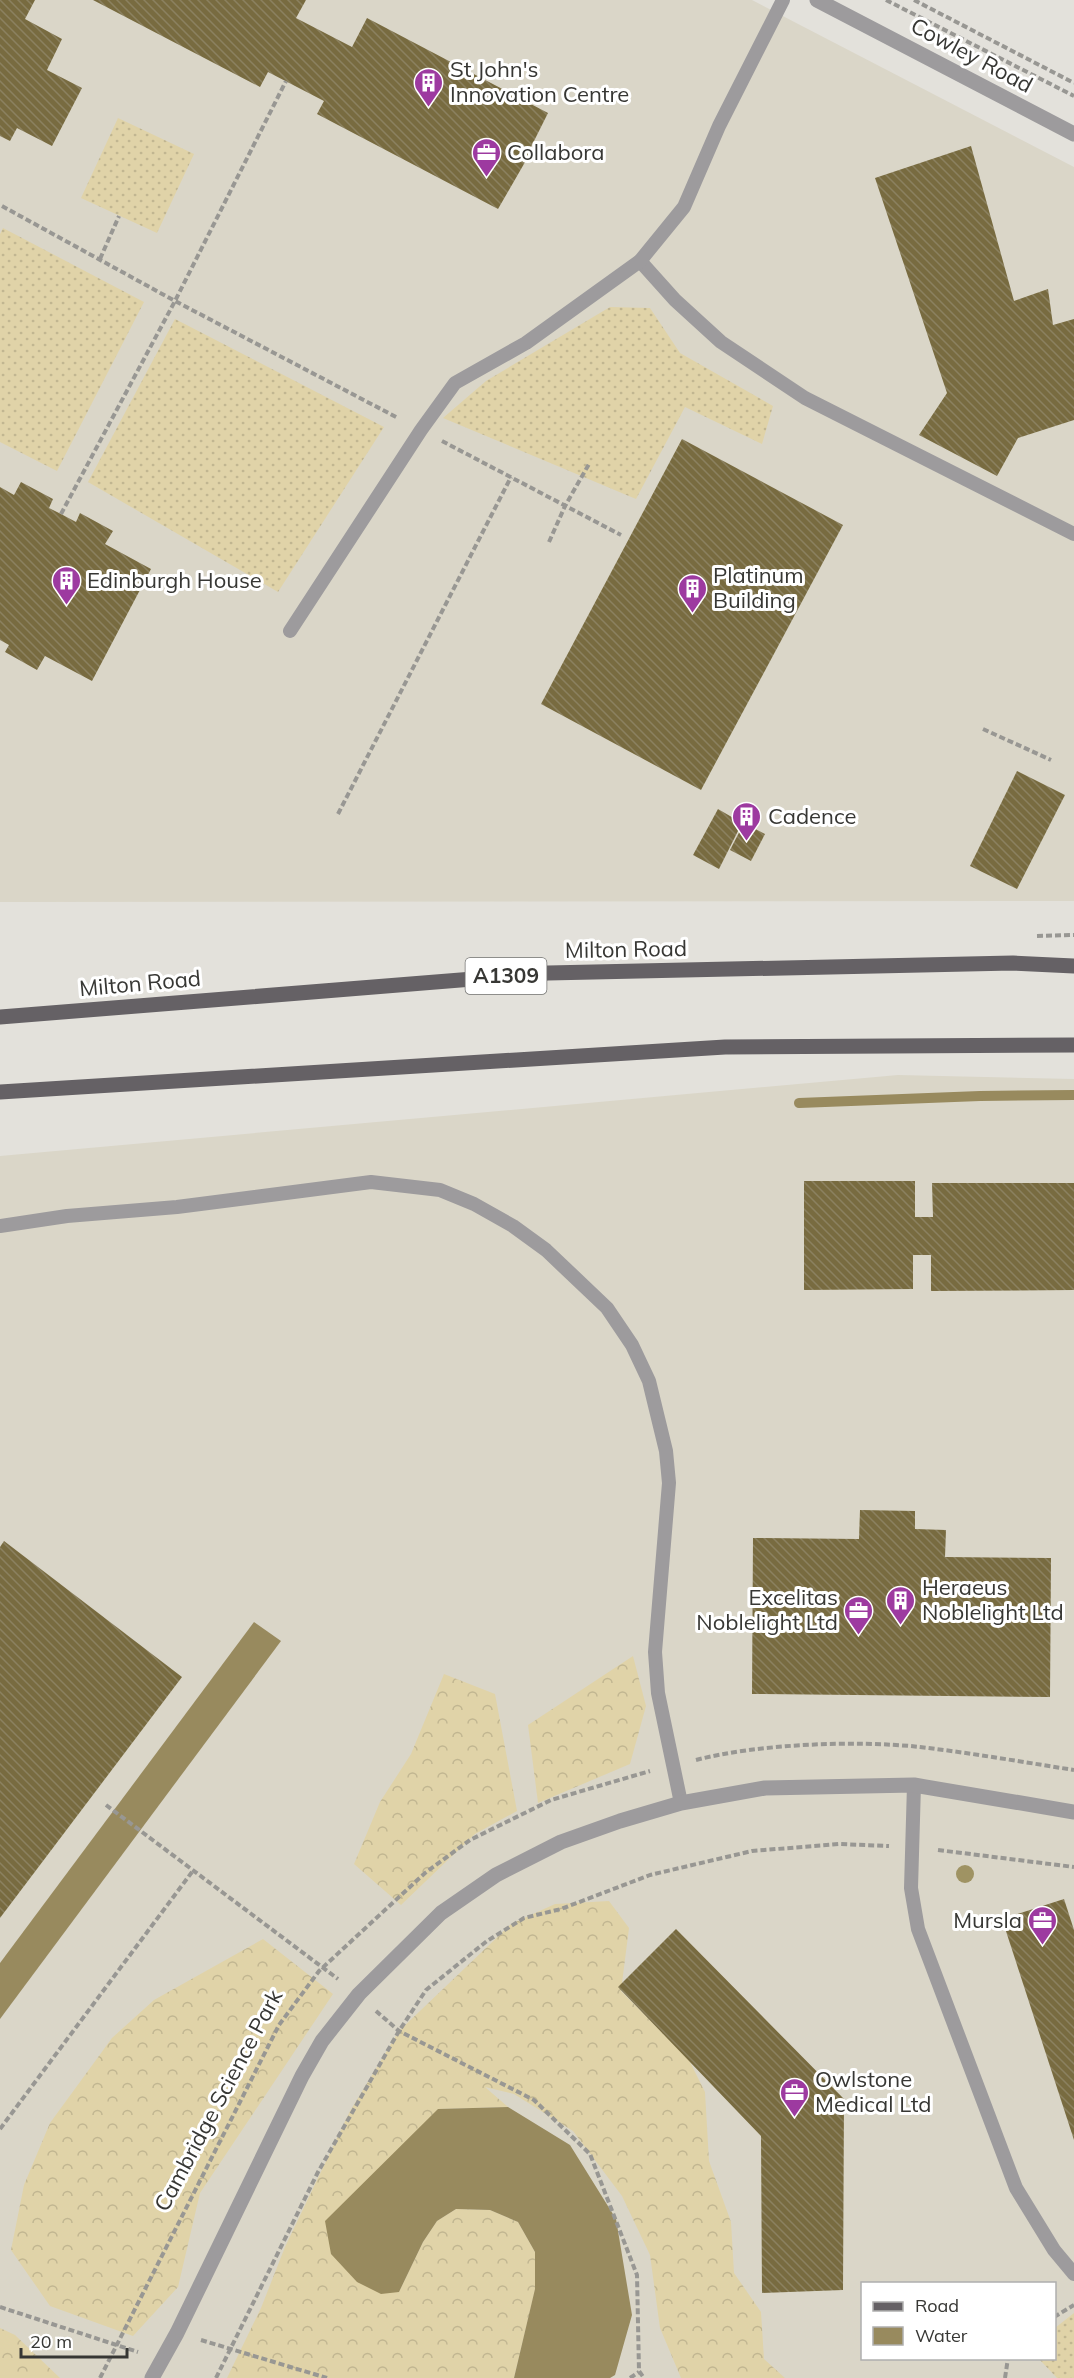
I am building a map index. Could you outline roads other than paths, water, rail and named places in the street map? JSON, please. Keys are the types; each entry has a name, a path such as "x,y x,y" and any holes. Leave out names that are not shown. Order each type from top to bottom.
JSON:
{"main road":[{"name":"A1309","path":"1013,963 1074,959"},
{"name":"Milton Road","path":"0,1017 548,973 1013,963 1074,966"},
{"path":"0,1092 725,1047 1074,1045"}],"street":[{"name":"Cowley Road","path":"817,0 1074,134"},
{"path":"152,2378 177,2333 302,2076 322,2041 359,1994 441,1913 496,1875 561,1842 681,1803 765,1788 914,1785 1074,1812"}],"lane":[{"path":"290,631 408,450 455,383 526,344 640,261 684,207 719,126 783,0"},
{"path":"640,261 675,300 721,342 805,398 1074,534"},
{"path":"0,1226 67,1216 177,1208 371,1182 440,1190 474,1204 513,1226 546,1250 607,1308 632,1345 649,1381 666,1451 669,1483 655,1652 658,1693 681,1803"},
{"path":"914,1785 910,1847 911,1888 918,1929 944,2004 1016,2188 1054,2250 1074,2274"}],"water":[{"path":"254,1622 281,1641 0,2019 0,1963"},
{"path":"508,2107 570,2145 616,2219 632,2315 615,2375 610,2378 514,2378 535,2289 535,2252 518,2222 490,2210 456,2209 437,2221 423,2242 399,2292 381,2294 357,2282 331,2254 325,2221 438,2109"}],"waterway":[{"path":"799,1103 1074,1095"}],"place":[{"name":"St John's Innovation Centre","path":"429,108"},
{"name":"Collabora","path":"486,178"},
{"name":"Edinburgh House","path":"66,606"},
{"name":"Platinum Building","path":"692,614"},
{"name":"Cadence","path":"747,842"},
{"name":"Heraeus Noblelight Ltd","path":"901,1626"},
{"name":"Excelitas Noblelight Ltd","path":"859,1636"},
{"name":"Mursla","path":"1043,1946"},
{"name":"Owlstone Medical Ltd","path":"794,2118"}]}
